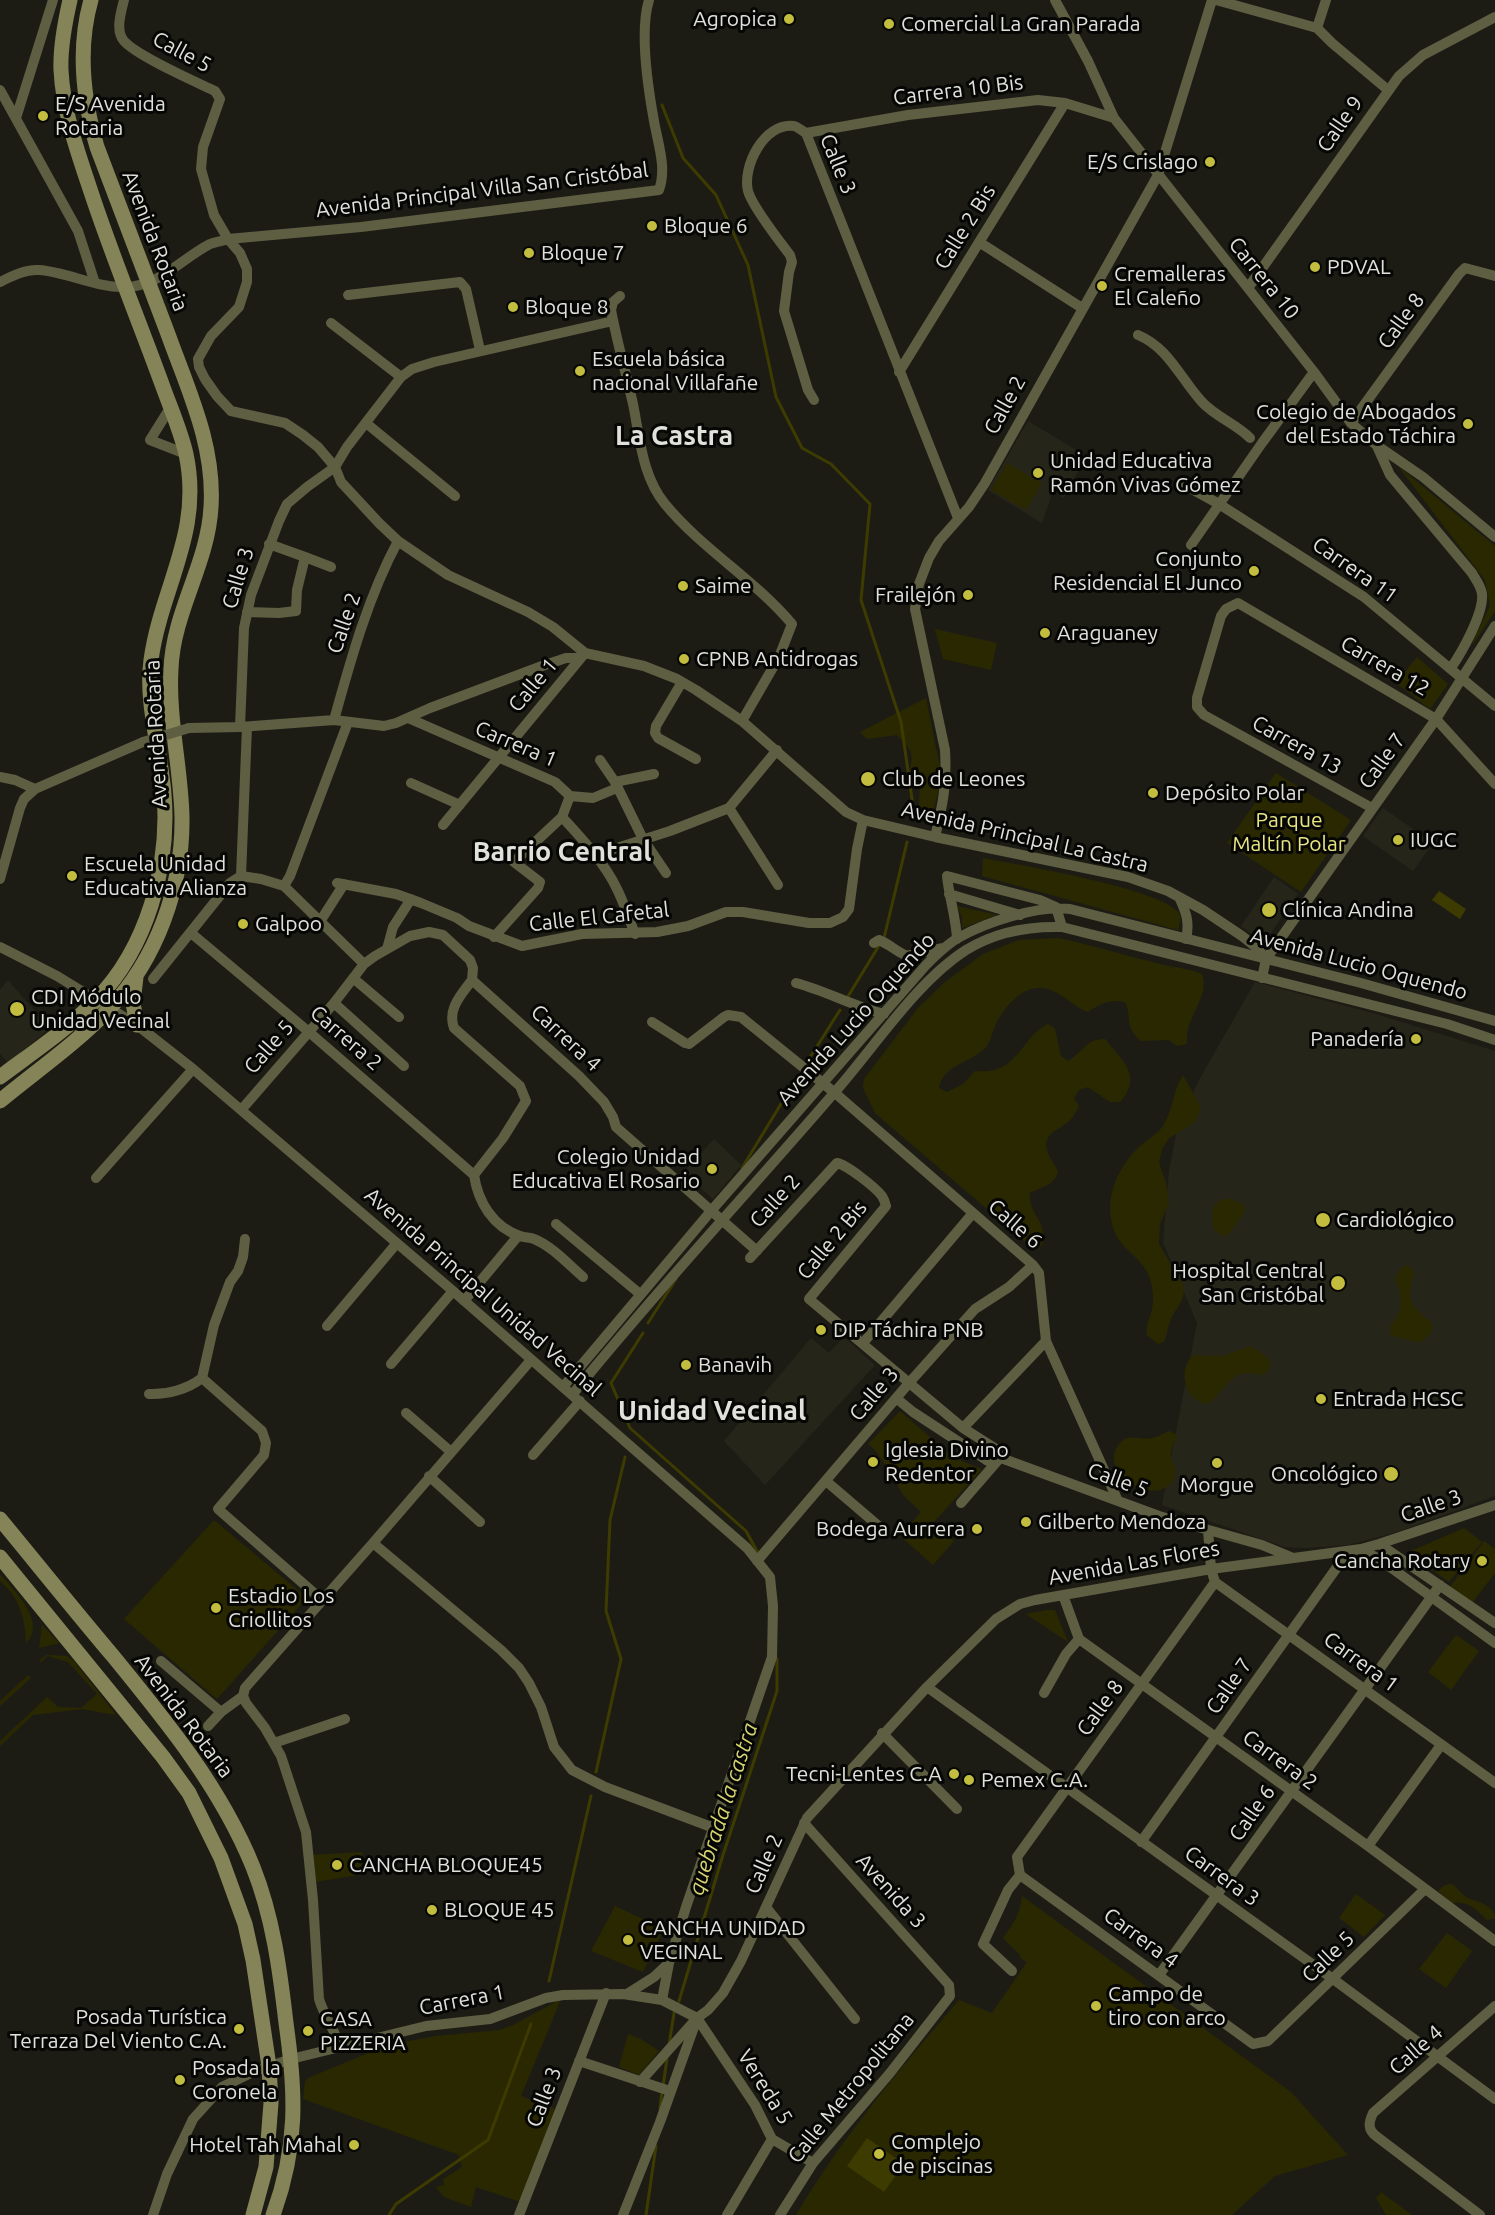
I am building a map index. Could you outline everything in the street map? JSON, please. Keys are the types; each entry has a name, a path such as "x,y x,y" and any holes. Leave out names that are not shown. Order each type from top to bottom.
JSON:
{"main road":[{"name":"Avenida Rotaria","path":"0,1077 103,1005 137,940 155,891 163,842 164,795 152,704 150,666 160,615 187,532 189,493 186,454 98,211 65,106 61,68 63,38 70,0"},
{"name":"Avenida Rotaria","path":"0,1101 139,970 168,911 182,837 171,670 174,641 182,612 202,559 212,505 206,441 149,282 97,147 88,115 83,82 84,40 91,0"},
{"path":"137,1025 133,995 139,970"},
{"name":"Avenida Rotaria","path":"0,1520 167,1721 202,1772 241,1839 254,1870 273,1935 294,2093 292,2144 288,2170 273,2215"},
{"name":"Avenida Rotaria","path":"0,1557 163,1757 189,1793 210,1832 245,1924 253,1960 269,2066 271,2103 266,2167 253,2215"}],"street":[{"path":"16,118 53,0"},
{"name":"Calle 5","path":"123,0 119,28 123,40 143,54 214,91 220,99 203,147 201,169 214,215 228,239"},
{"name":"Avenida Principal Villa San Cristóbal","path":"228,239 361,227 659,190 662,181 662,162 652,110 646,60 645,11 649,0"},
{"name":"Carrera 10","path":"1054,0 1088,61 1114,118 1314,372 1351,423 1375,444 1423,477 1495,537"},
{"path":"1214,0 1317,28 1332,44 1388,90"},
{"name":"Calle 2","path":"935,837 946,790 945,750 915,609 919,584 929,558 939,541 969,507 985,483 1158,175 1214,0"},
{"path":"1317,28 1326,0"},
{"name":"Calle 9","path":"1248,288 1399,76 1422,55 1495,17"},
{"path":"0,90 78,231 95,283"},
{"name":"Carrera 10 Bis","path":"806,133 908,115 1038,100 1065,103 1114,118"},
{"name":"Calle 2 Bis","path":"898,372 1065,103"},
{"name":"Calle 3","path":"814,400 808,390 784,311 792,262 790,255 748,192 751,162 763,140 781,128 795,126 806,133 898,372 958,518"},
{"path":"0,282 16,274 37,270 95,283 126,287 149,282 168,273 211,244 228,239"},
{"name":"Avenida Principal La Castra","path":"228,239 240,254 247,269 244,293 239,307 211,336 198,359 199,367 217,396 231,411 285,423 318,447 335,468 341,482 398,541 448,575 528,612 553,627 583,656 644,666 682,682 742,721 846,813 863,820 935,837 1119,875 1179,896 1242,936 1266,958"},
{"path":"979,242 1082,308"},
{"name":"Calle 8","path":"1351,423 1459,274 1465,268 1495,276"},
{"path":"348,295 460,282 466,289 480,350"},
{"path":"620,296 613,302 611,310 613,321 640,442 649,475 657,492 695,535 776,606 792,624 778,657 742,721"},
{"path":"335,468 347,447 401,377 412,369 480,350 613,321"},
{"path":"331,322 401,377"},
{"path":"1138,335 1152,341 1164,351 1190,387 1215,414 1242,430 1250,438"},
{"path":"1191,545 1314,372"},
{"path":"170,408 150,440 186,454"},
{"path":"366,423 456,496"},
{"path":"1375,444 1390,476 1472,573 1480,586 1481,608 1451,668"},
{"name":"Calle 3","path":"241,876 244,628 247,612 269,544 287,504 335,468"},
{"name":"Carrera 11","path":"1181,483 1219,504 1364,597 1495,706"},
{"name":"Calle 2","path":"334,720 366,615 398,541"},
{"path":"269,544 331,567"},
{"path":"247,612 279,613 296,610 297,590 305,557"},
{"name":"Carrera 13","path":"1238,603 1226,609 1221,616 1197,698 1197,707 1204,715 1372,808"},
{"name":"Carrera 12","path":"1238,603 1436,719 1495,784"},
{"name":"Calle 7","path":"1262,978 1266,958 1436,719 1495,626"},
{"path":"0,876 24,799 35,789 143,742 189,728 244,727 334,720 384,726 542,666 566,658 583,656"},
{"name":"Calle 1","path":"443,825 583,656"},
{"path":"682,682 656,726 655,733 658,738 696,759"},
{"name":"Carrera 1","path":"408,718 555,782 570,796 562,817"},
{"path":"284,886 348,723"},
{"path":"595,855 729,808 777,750"},
{"path":"600,760 616,785 644,839 666,873"},
{"path":"570,796 592,798 616,785 654,774"},
{"path":"0,777 15,780 35,789"},
{"path":"411,783 460,805"},
{"path":"729,808 778,885"},
{"path":"494,937 538,888 540,882 514,862 562,817 595,855 617,889 635,934"},
{"name":"Calle El Cafetal","path":"321,920 340,884 411,899 444,912 494,937 522,946 582,934 635,934 672,930 726,912 742,912 809,923 830,923 843,917 849,909 863,820"},
{"path":"153,979 230,884 241,876 284,886 364,964"},
{"path":"957,939 957,925 946,876 1040,900 1056,907 1062,927"},
{"path":"949,894 1020,915 1033,928"},
{"path":"1179,896 1188,917 1189,929 1186,939"},
{"path":"387,949 393,927 411,899"},
{"name":"Avenida Lucio Oquendo","path":"563,1387 711,1211 926,965 944,948 977,929 1020,915 1056,907 1266,958 1495,1021"},
{"name":"Avenida Lucio Oquendo","path":"533,1455 576,1398 721,1220 835,1093 905,1009 949,962 967,949 992,937 1033,928 1062,927 1447,1024 1495,1040"},
{"name":"Carrera 4","path":"387,949 410,936 429,932 443,935 470,960 473,968 472,980 579,1076 604,1102 616,1127 711,1211"},
{"name":"Carrera 2","path":"191,933 474,1175"},
{"path":"874,943 879,940 889,943 904,954 912,956 927,950 944,948"},
{"path":"0,947 57,976 103,1005"},
{"name":"Calle 5","path":"242,1108 334,1003 364,964 387,949"},
{"path":"353,978 399,1017"},
{"path":"472,980 451,1012 454,1028 520,1086 526,1101 503,1138 474,1175 480,1200 495,1221 518,1236 535,1239 545,1245 583,1277"},
{"path":"796,983 884,1014"},
{"path":"334,1003 404,1065"},
{"name":"Avenida Principal Unidad Vecinal","path":"103,1005 137,1025 242,1108 747,1548 770,1578 773,1606 772,1657 669,1963 662,2000"},
{"path":"1447,1024 1451,1008"},
{"path":"652,1022 689,1044 724,1017 728,1015 741,1017 835,1093"},
{"path":"96,1178 193,1069"},
{"name":"Calle 6","path":"835,1093 1033,1265 1039,1273 1046,1341 1118,1501"},
{"name":"Calle 2","path":"721,1220 754,1255 837,1163 843,1164 884,1197 885,1206"},
{"name":"Calle 2 Bis","path":"808,1299 885,1206"},
{"path":"711,1211 721,1220"},
{"path":"863,1343 974,1213"},
{"path":"556,1224 640,1294"},
{"path":"464,1301 518,1236"},
{"path":"149,1394 171,1392 194,1384 202,1378 214,1325 230,1281 238,1271 243,1257 245,1239"},
{"path":"327,1326 397,1243"},
{"name":"Calle 3","path":"758,1561 975,1309 1009,1287 1033,1265"},
{"path":"390,1364 453,1291"},
{"name":"Calle 5","path":"808,1299 963,1428 996,1449 1000,1458"},
{"path":"963,1428 1046,1341"},
{"path":"208,1726 221,1712 243,1696 249,1682 531,1360"},
{"path":"202,1378 262,1431 266,1443 264,1455 218,1509 322,1600"},
{"name":"Calle 5","path":"896,1398 913,1412 988,1461 1000,1458 1159,1516 1262,1545 1291,1557"},
{"path":"406,1413 450,1451"},
{"path":"961,1503 1000,1458"},
{"path":"429,1476 480,1522"},
{"path":"826,1481 881,1528"},
{"name":"Calle 3","path":"1384,1546 1495,1505"},
{"path":"1209,1530 1211,1569 1215,1582"},
{"path":"373,1543 501,1650 519,1668 541,1707 554,1748 572,1770 604,1787 714,1828"},
{"path":"1379,1559 1379,1553 1384,1546 1495,1623"},
{"name":"Avenida Las Flores","path":"927,1687 996,1619 1020,1604 1211,1569 1384,1546"},
{"path":"1361,1548 1495,1643"},
{"name":"Calle 7","path":"1141,1842 1347,1551"},
{"name":"Calle 8","path":"1020,1875 1017,1857 1215,1582"},
{"name":"Carrera 1","path":"1215,1582 1495,1783"},
{"name":"Calle 6","path":"1159,1975 1440,1585"},
{"path":"1044,1693 1066,1654 1078,1639 1063,1595"},
{"name":"Carrera 2","path":"1078,1639 1368,1846 1495,1941"},
{"path":"161,1661 221,1712"},
{"name":"Calle 2","path":"623,2215 697,2018 708,2010 723,1993 741,1961 804,1823 882,1733 927,1687"},
{"name":"Carrera 3","path":"927,1687 1495,2098"},
{"path":"243,1696 274,1743 296,1795 306,1832 319,1999 340,2047"},
{"path":"274,1743 345,1719"},
{"path":"882,1733 957,1809"},
{"path":"1368,1846 1442,1744"},
{"name":"Avenida 3","path":"804,1823 949,1985"},
{"path":"1012,1971 983,1944 1008,1890 1020,1875"},
{"name":"Carrera 4","path":"1020,1875 1253,2044"},
{"name":"Calle 5","path":"1253,2044 1268,2041 1425,1889"},
{"path":"766,1907 855,2019"},
{"path":"627,1994 654,1977 669,1963"},
{"name":"Calle Metropolitana","path":"780,2215 813,2163 890,2073 945,2003 950,1996 949,1985"},
{"name":"Calle 3","path":"519,2215 606,1993"},
{"name":"Carrera 1","path":"153,2215 167,2174 193,2119 222,2087 269,2066 426,2026 490,2019 546,1998 574,1994 627,1994 662,2000 697,2018"},
{"name":"Calle 4","path":"1480,2215 1376,2136 1369,2127 1373,2113 1495,2006"},
{"path":"640,2082 697,2018"},
{"name":"Vereda 5","path":"697,2018 751,2097 772,2139 813,2163"},
{"path":"579,2061 670,2091"},
{"path":"727,2215 772,2139"}],"shaded area":[{"name":"Unidad Educativa Ramón Vivas Gómez","path":"1028,421 1086,456 1064,498 1053,491 1042,523 988,490"},
{"name":"IUGC","path":"1383,808 1433,843 1413,871 1363,836"},
{"name":"Clínica Andina","path":"1274,877 1298,894 1264,943 1241,926"},
{"path":"1439,891 1466,909 1460,919 1432,900"},
{"name":"CDI Módulo Unidad Vecinal","path":"8,980 50,1028 8,1063 0,1053 0,990"},
{"name":"Hospital Central San Cristóbal","path":"1255,982 1376,1014 1495,1051 1495,1496 1400,1531 1348,1545 1285,1547 1162,1505 1197,1323 1163,1242 1169,1171 1178,1125 1200,1078"},
{"name":"Colegio Unidad Educativa El Rosario","path":"714,1139 741,1165 713,1199 683,1173"},
{"path":"844,1337 875,1365 765,1485 724,1441 811,1338 829,1353"},
{"path":"867,2138 904,2164 884,2192 847,2166"}],"green space":[{"path":"1007,463 1042,483 1026,510 991,490"},
{"path":"1398,466 1495,546 1495,611 1473,644 1490,606 1485,580"},
{"path":"935,629 997,643 991,670 943,659"},
{"path":"1417,657 1448,684 1430,709 1396,683"},
{"path":"926,698 942,778 930,823 918,819 920,787 904,784 912,758 908,747 897,735 867,739 860,732"},
{"name":"Parque Maltín Polar","path":"1276,773 1351,820 1301,892 1227,843"},
{"path":"983,858 1055,872 1144,894 1165,903 1178,912 1180,923 1178,930 982,876"},
{"path":"957,906 997,915 962,928 962,917"},
{"path":"1058,938 1197,972 1202,974 1204,983 1203,992 1189,1025 1187,1044 1177,1046 1169,1040 1141,1041 1132,1031 1125,1002 1105,1003 1088,1012 1052,990 1039,988 1025,992 1012,1001 998,1019 986,1047 946,1073 939,1088 947,1092 963,1084 975,1071 989,1071 1009,1062 1030,1038 1048,1024 1055,1029 1061,1056 1068,1061 1089,1043 1105,1039 1128,1068 1130,1084 1120,1102 1110,1102 1088,1087 1079,1090 1074,1098 1079,1106 1074,1115 1047,1140 1048,1153 1058,1172 1047,1186 1030,1193 1032,1207 1040,1222 1043,1235 1043,1243 1037,1250 875,1113 863,1088 864,1079 918,1008 945,982 983,954 1019,940"},
{"path":"1183,1075 1200,1105 1200,1112 1193,1124 1169,1138 1162,1149 1159,1163 1166,1183 1169,1203 1160,1224 1159,1244 1183,1285 1184,1291 1164,1342 1158,1344 1147,1335 1153,1302 1151,1282 1144,1267 1117,1237 1111,1219 1111,1198 1122,1168 1139,1147 1163,1126"},
{"path":"1222,1199 1230,1199 1243,1204 1245,1211 1225,1237 1214,1230 1212,1216 1213,1209"},
{"path":"1408,1265 1414,1272 1411,1296 1414,1306 1432,1323 1432,1332 1421,1342 1393,1336 1390,1331 1401,1303 1400,1291 1395,1278 1403,1266"},
{"path":"1251,1346 1268,1358 1271,1364 1268,1371 1263,1375 1242,1373 1236,1376 1207,1404 1193,1397 1186,1384 1185,1369 1193,1355 1222,1356"},
{"path":"900,1411 954,1458 982,1469 934,1522 954,1541 933,1565 900,1536 921,1512 903,1495 891,1473 868,1444"},
{"path":"1169,1431 1177,1435 1171,1452 1176,1472 1174,1479 1166,1488 1155,1491 1142,1489 1121,1475 1115,1465 1115,1453 1124,1439 1154,1438"},
{"name":"Estadio Los Criollitos","path":"214,1520 307,1598 217,1699 124,1619"},
{"path":"1464,1528 1482,1542 1449,1582 1412,1555 1411,1551"},
{"name":"Cancha Rotary","path":"1484,1541 1495,1549 1495,1573 1472,1603 1450,1587"},
{"path":"0,1574 20,1597 31,1616 32,1635 26,1643 24,1625 17,1601 0,1581"},
{"path":"1055,1610 1068,1642 1026,1614"},
{"path":"42,1625 59,1643 39,1648"},
{"path":"1456,1635 1479,1651 1451,1690 1428,1672"},
{"path":"47,1655 67,1656 74,1661 116,1715 82,1709 33,1715 0,1746 0,1741 47,1697 58,1707 81,1708 97,1694 68,1662 48,1656 41,1662 39,1660"},
{"path":"28,1675 31,1678 0,1706 0,1701"},
{"name":"CANCHA BLOQUE45","path":"362,1852 365,1874 315,1882 309,1855"},
{"path":"1452,1884 1466,1897 1489,1907 1495,1918 1487,1920 1472,1907 1458,1902 1452,1903 1438,1891 1445,1885"},
{"path":"1356,1894 1385,1915 1364,1937 1339,1918"},
{"path":"1022,1896 1291,2092 1348,2155 1275,2176 1232,2215 796,2215 852,2131 959,2000 992,2013 1027,1962 1020,1958 1021,1956 1003,1938 1018,1914"},
{"name":"CANCHA UNIDAD VECINAL","path":"615,1906 664,1929 643,1972 591,1951"},
{"path":"1447,1933 1472,1951 1446,1988 1419,1969"},
{"path":"561,1999 521,2096 556,2109 521,2202 476,2187 471,2207 444,2197 436,2187 444,2185 443,2179 462,2167 459,2155 303,2099 305,2082 308,2078 388,2045 436,2036 500,2030"},
{"path":"628,2034 641,2039 659,2051 639,2075 619,2067"},
{"path":"1381,2192 1412,2215 1386,2215 1376,2198"}],"waterway":[{"path":"662,105 683,158 716,195 748,265 776,397 802,448 831,464 870,504 861,600 901,722 915,820"},
{"path":"884,938 907,842"},
{"path":"847,998 880,944"},
{"path":"809,1059 840,1010"},
{"path":"742,1168 798,1076"},
{"path":"648,1323 676,1279"},
{"name":"quebrada la castra","path":"643,1333 611,1383 630,1428 746,1531 758,1553"},
{"path":"596,1772 621,1659 606,1611 610,1520 625,1457"},
{"name":"quebrada la castra","path":"679,2001 723,1855 777,1691 777,1659"},
{"path":"549,1981 591,1796"},
{"name":"quebrada la castra","path":"669,2045 674,2013"},
{"path":"389,2215 396,2204 488,2140 531,2024"},
{"name":"quebrada la castra","path":"663,2086 667,2059"},
{"name":"quebrada la castra","path":"660,2108 662,2092"},
{"name":"quebrada la castra","path":"646,2215 656,2146"}],"place":[{"name":"Agropica","path":"789,19"},
{"name":"Comercial La Gran Parada","path":"889,24"},
{"name":"E/S Avenida Rotaria","path":"43,116"},
{"name":"E/S Crislago","path":"1210,162"},
{"name":"Bloque 6","path":"652,226"},
{"name":"Bloque 7","path":"529,253"},
{"name":"PDVAL","path":"1315,267"},
{"name":"Cremalleras El Caleño","path":"1102,286"},
{"name":"Bloque 8","path":"513,307"},
{"name":"Escuela básica nacional Villafañe","path":"580,371"},
{"name":"Colegio de Abogados del Estado Táchira","path":"1468,424"},
{"name":"Unidad Educativa Ramón Vivas Gómez","path":"1038,473"},
{"name":"Conjunto Residencial El Junco","path":"1254,571"},
{"name":"Saime","path":"683,586"},
{"name":"Frailejón","path":"968,595"},
{"name":"Araguaney","path":"1045,633"},
{"name":"CPNB Antidrogas","path":"684,659"},
{"name":"Club de Leones","path":"868,779"},
{"name":"Depósito Polar","path":"1153,793"},
{"name":"IUGC","path":"1398,840"},
{"name":"Escuela Unidad Educativa Alianza","path":"72,876"},
{"name":"Clínica Andina","path":"1269,910"},
{"name":"Galpoo","path":"243,924"},
{"name":"CDI Módulo Unidad Vecinal","path":"17,1009"},
{"name":"Panadería","path":"1416,1039"},
{"name":"Colegio Unidad Educativa El Rosario","path":"712,1169"},
{"name":"Cardiológico","path":"1323,1220"},
{"name":"Hospital Central San Cristóbal","path":"1338,1283"},
{"name":"DIP Táchira PNB","path":"821,1330"},
{"name":"Banavih","path":"686,1365"},
{"name":"Entrada HCSC","path":"1321,1399"},
{"name":"Iglesia Divino Redentor","path":"873,1462"},
{"name":"Morgue","path":"1217,1463"},
{"name":"Oncológico","path":"1391,1474"},
{"name":"Gilberto Mendoza","path":"1026,1522"},
{"name":"Bodega Aurrera","path":"977,1529"},
{"name":"Cancha Rotary","path":"1482,1561"},
{"name":"Estadio Los Criollitos","path":"216,1608"},
{"name":"Tecni-Lentes C.A","path":"954,1774"},
{"name":"Pemex C.A.","path":"969,1780"},
{"name":"CANCHA BLOQUE45","path":"337,1865"},
{"name":"BLOQUE 45","path":"432,1910"},
{"name":"CANCHA UNIDAD VECINAL","path":"628,1940"},
{"name":"Campo de tiro con arco","path":"1096,2006"},
{"name":"Posada Turística Terraza Del Viento C.A.","path":"239,2029"},
{"name":"CASA PIZZERIA","path":"308,2031"},
{"name":"Posada la Coronela","path":"180,2080"},
{"name":"Hotel Tah Mahal","path":"354,2145"},
{"name":"Complejo de piscinas","path":"879,2154"}],"district":[{"name":"La Castra","path":"674,436"},
{"name":"Barrio Central","path":"562,852"},
{"name":"Unidad Vecinal","path":"712,1411"}]}
